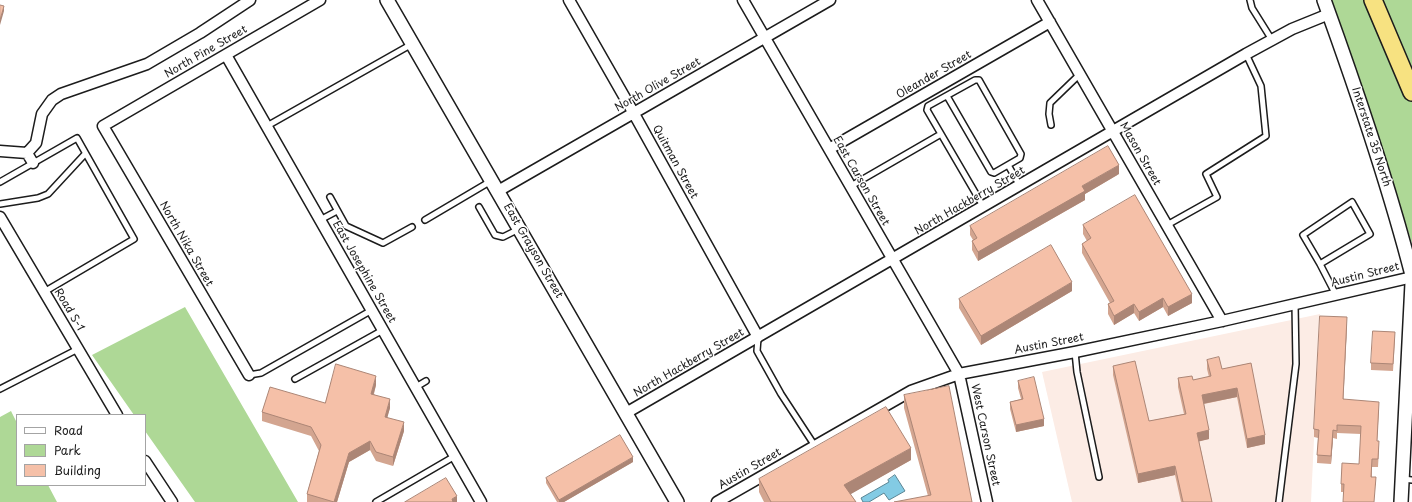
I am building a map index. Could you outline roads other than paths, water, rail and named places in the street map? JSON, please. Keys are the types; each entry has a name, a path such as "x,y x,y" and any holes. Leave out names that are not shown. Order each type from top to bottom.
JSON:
{"highway":[{"path":"1373,0 1412,92"}],"street":[{"path":"27,153 36,143 42,114 52,100 61,94 147,64 200,34 250,0"},
{"name":"North Pine Street","path":"103,126 320,0"},
{"name":"East Grayson Street","path":"387,0 677,502"},
{"name":"Quitman Street","path":"569,0 758,337"},
{"name":"East Carson Street","path":"743,0 959,374"},
{"name":"North Olive Street","path":"495,186 633,112 830,0"},
{"name":"Mason Street","path":"1038,0 1222,321"},
{"name":"Interstate 35 North","path":"1324,0 1397,215 1412,276"},
{"name":"North Hackberry Street","path":"626,413 1114,132 1246,54 1272,40 1329,14"},
{"name":"Oleander Street","path":"829,149 1050,22"},
{"name":"East Josephine Street","path":"226,55 481,502"},
{"name":"North Nika Street","path":"103,126 249,375"},
{"path":"0,150 27,153"},
{"path":"27,153 33,163"},
{"name":"Road S-1","path":"0,217 116,414"},
{"name":"Austin Street","path":"717,502 910,391 959,374 1076,352 1222,321 1412,276"},
{"path":"1401,502 1407,479 1412,283"},
{"name":"West Carson Street","path":"959,374 987,502"},
{"path":"146,463 172,502"}],"lane":[{"path":"1250,0 1252,8 1272,40"},
{"path":"267,126 413,44"},
{"path":"1167,225 1217,197 1206,174 1266,136 1261,86 1246,54"},
{"path":"1051,125 1049,114 1050,103 1080,74"},
{"path":"947,96 992,172 994,173 1020,158 1021,154 979,80 975,80 928,106 927,110 984,207"},
{"path":"851,186 941,134"},
{"path":"0,182 77,138 134,239 44,292"},
{"path":"0,204 38,198 48,194 85,154"},
{"path":"1008,165 1020,186"},
{"path":"425,220 495,186"},
{"path":"330,197 346,226 383,243 412,227"},
{"path":"1320,264 1370,234 1352,202 1303,235 1336,295"},
{"path":"479,207 495,236 503,237 520,228"},
{"path":"320,220 337,210"},
{"path":"1279,502 1296,364 1295,304"},
{"path":"249,375 261,373 372,310"},
{"path":"295,379 383,330"},
{"path":"758,337 757,351 781,394 815,446"},
{"path":"0,389 78,349"},
{"path":"1076,352 1077,372 1099,477"},
{"path":"416,387 426,381"},
{"path":"376,502 455,456"}],"water":[{"path":"895,475 905,491 889,500 884,493 869,502 863,502 861,498 889,482 888,480"}]}
